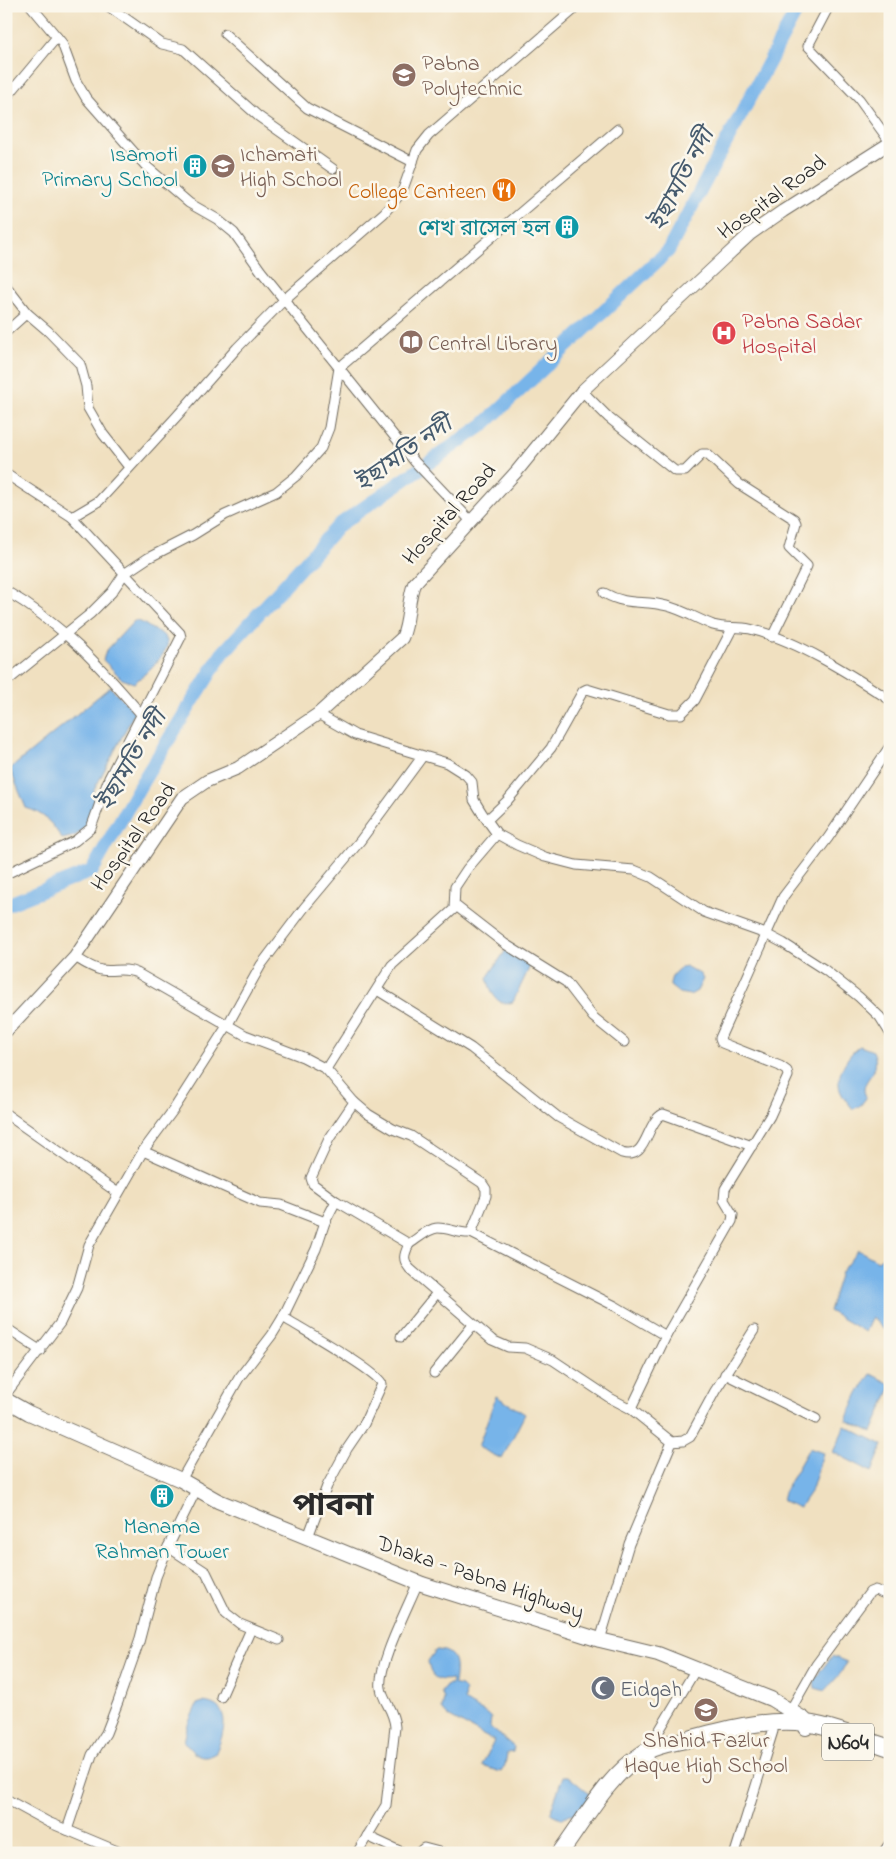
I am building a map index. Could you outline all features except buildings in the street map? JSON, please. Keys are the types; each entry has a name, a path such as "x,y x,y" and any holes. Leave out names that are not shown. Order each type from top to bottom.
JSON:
{"highway":[{"name":"N604","path":"560,1853 576,1831 583,1817 614,1780 648,1756 748,1726 772,1722 806,1726"},
{"name":"N604","path":"648,1756 806,1726"},
{"name":"Dhaka - Pabna Highway","path":"806,1726 890,1748"},
{"name":"Dhaka - Pabna Highway","path":"806,1726 890,1754"}],"main road":[{"name":"Hospital Road","path":"6,1031 75,957 182,798 207,781 238,768 318,714 402,638 407,628 410,593 414,584 470,520 522,465 582,391 750,234 890,142"},
{"name":"Dhaka - Pabna Highway","path":"6,1400 29,1413 181,1480 196,1490 418,1582 600,1640 658,1654 791,1709 806,1726"}],"street":[{"path":"32,6 67,52 76,81 86,98 146,166 189,203 217,219 234,233 261,271 415,462 470,520"},
{"path":"108,6 162,44 183,49 258,116 333,169"},
{"path":"72,517 99,501 178,416 237,348 285,299 384,213 402,192 420,144 578,6"},
{"path":"828,6 808,46 859,99 890,142"},
{"path":"225,34 307,108 412,162"},
{"path":"6,98 57,37"},
{"path":"6,682 64,633 90,614 112,592 124,574 148,558 193,535 225,515 276,492 296,476 321,448 329,428 340,368 618,129"},
{"path":"6,286 27,313 48,331 80,364 86,386 88,408 103,434 129,467"},
{"path":"6,332 27,313"},
{"path":"582,391 609,418 675,471 682,472 702,454 707,454 739,484 794,519 796,523 789,548 807,566 772,637"},
{"path":"6,474 72,517 180,633 181,637 108,778 95,820 87,833 6,874"},
{"path":"6,591 46,617 82,648 141,714"},
{"path":"604,593 622,602 666,606 711,624 732,629 750,629 772,637 808,653 890,700"},
{"path":"487,820 507,802 551,748 583,691 588,689 669,714 681,714 695,700 732,629"},
{"path":"318,714 355,735 422,757 447,763 466,775 472,782 474,800 497,834 545,857 576,865 634,870 652,877 704,912 766,934 808,959 842,983 874,1011 890,1033"},
{"path":"631,1409 666,1336 732,1221 733,1215 727,1207 724,1195 770,1116 788,1074 780,1066 722,1043 720,1038 782,898 828,838 890,746"},
{"path":"6,1394 41,1351 60,1323 78,1288 89,1246 118,1193 143,1151 174,1109 227,1026 261,965 304,908 360,841 422,757"},
{"path":"326,1069 392,965 412,945 442,922 456,906 455,887 467,869 497,834"},
{"path":"456,906 505,944 566,982 593,1017 624,1042"},
{"path":"75,957 95,968 107,970 123,968 137,973 227,1026 265,1044 303,1057 326,1069 354,1102 368,1114 393,1129 411,1136 482,1184 486,1189 486,1196 471,1233"},
{"path":"377,990 470,1048 558,1117 622,1153 633,1154 640,1149 654,1122 663,1114 752,1146"},
{"path":"354,1102 329,1139 312,1178 313,1184 409,1244"},
{"path":"6,1114 118,1193"},
{"path":"143,1151 260,1203 282,1206 326,1222"},
{"path":"181,1480 239,1378 282,1317 316,1249 336,1200"},
{"path":"666,1336 615,1306 471,1233 463,1234 439,1228 432,1230 409,1244 404,1256 404,1262 410,1269 473,1325 501,1345 525,1348 553,1360 610,1398 631,1409 672,1442 683,1442 690,1437 725,1374 754,1330"},
{"path":"401,1337 438,1293"},
{"path":"282,1317 364,1368 381,1380 382,1384 364,1424 347,1449 327,1486 308,1537"},
{"path":"434,1373 473,1325"},
{"path":"6,1328 41,1351"},
{"path":"725,1374 816,1419"},
{"path":"600,1640 629,1544 672,1442"},
{"path":"67,1830 92,1755 106,1734 118,1702 139,1642 156,1577 168,1547 196,1490"},
{"path":"168,1547 206,1572 226,1613 251,1629 279,1640"},
{"path":"357,1853 386,1805 395,1727 394,1717 381,1690 380,1680 388,1655 418,1582"},
{"path":"791,1709 816,1665 870,1592 875,1590 890,1596"},
{"path":"221,1697 251,1629"},
{"path":"648,1756 696,1669"},
{"path":"735,1853 773,1731"},
{"path":"6,1799 67,1830 122,1853"},
{"path":"367,1836 404,1853"},
{"path":"883,1853 890,1843"},
{"path":"418,1853 424,1848 443,1853"}],"water":[{"path":"134,621 142,622 163,634 167,641 167,646 155,664 134,683 122,679 103,660 106,651"},
{"path":"110,687 135,712 94,790 93,808 85,827 75,836 62,839 47,819 26,808 10,769"},
{"path":"508,947 531,964 513,1002 502,1003 495,997 487,978"},
{"path":"685,966 700,974 703,979 697,991 690,995 679,993 670,986 674,973"},
{"path":"860,1046 873,1051 875,1064 865,1085 866,1098 860,1106 853,1109 840,1091 839,1079 845,1062"},
{"path":"858,1250 878,1261 890,1250 890,1331 883,1329 872,1317 865,1332 829,1311 841,1272"},
{"path":"871,1374 890,1384 890,1390 872,1432 846,1420 858,1393"},
{"path":"496,1396 525,1414 502,1459 478,1447"},
{"path":"845,1426 883,1445 872,1472 833,1452"},
{"path":"809,1448 823,1453 812,1489 799,1508 782,1500 784,1492"},
{"path":"436,1650 449,1653 452,1657 455,1666 454,1684 461,1686 465,1690 464,1700 488,1715 491,1718 490,1727 514,1747 513,1752 507,1753 505,1765 501,1772 482,1766 494,1741 448,1716 442,1709 444,1698 441,1692 448,1684 451,1684 452,1679 442,1680 432,1675 428,1661"},
{"path":"832,1656 847,1662 840,1674 825,1691 815,1688 814,1680"},
{"path":"203,1702 213,1704 219,1709 223,1715 224,1722 215,1754 201,1757 184,1742 188,1724 197,1704"},
{"path":"563,1776 568,1776 592,1796 579,1814 569,1814 561,1819 551,1814"}],"waterway":[{"name":"ইছামতি নদী","path":"6,905 92,871 141,784 222,654 339,525 483,425 668,251 799,6"}],"place":[{"name":"Pabna Polytechnic","path":"404,75"},
{"name":"Isamoti Primary School","path":"195,166"},
{"name":"Ichamati High School","path":"223,166"},
{"name":"College Canteen","path":"504,190"},
{"name":"শেখ রাসেল হল","path":"567,227"},
{"name":"Pabna Sadar Hospital","path":"724,333"},
{"name":"Central Library","path":"411,342"},
{"name":"Manama Rahman Tower","path":"162,1496"},
{"name":"Eidgah","path":"603,1688"},
{"name":"Shahid Fazlur Haque High School","path":"706,1710"}],"district":[{"name":"পাবনা","path":"333,1504"}]}
